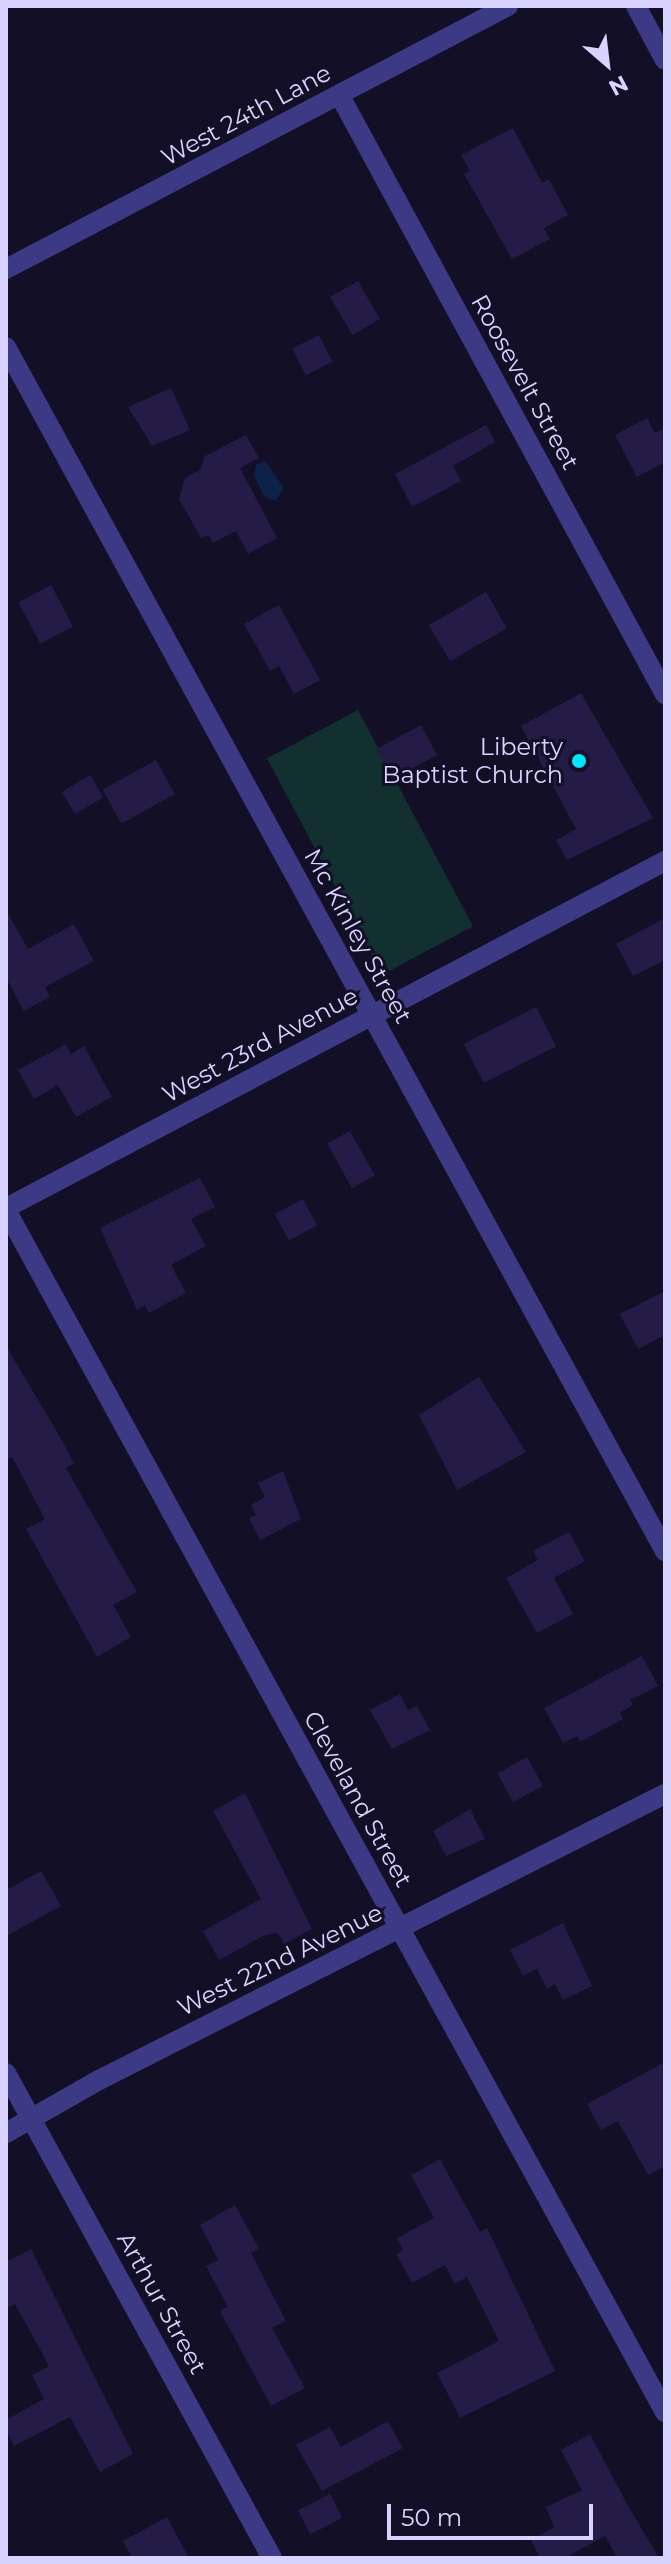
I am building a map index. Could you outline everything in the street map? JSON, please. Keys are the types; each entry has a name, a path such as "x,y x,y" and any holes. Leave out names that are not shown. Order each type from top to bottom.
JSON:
{"street":[{"name":"West 24th Lane","path":"6,269 508,6"},
{"path":"636,6 665,60"},
{"name":"Roosevelt Street","path":"340,96 665,694"},
{"name":"Mc Kinley Street","path":"6,347 665,1551"},
{"name":"West 23rd Avenue","path":"6,1209 665,861"},
{"name":"Cleveland Street","path":"6,1209 665,2412"},
{"name":"West 22nd Avenue","path":"6,2133 99,2080 665,1794"},
{"name":"Arthur Street","path":"6,2073 272,2558"}],"green space":[{"path":"358,710 473,926 382,975 267,758"}],"water":[{"path":"265,461 284,488 275,501 264,496 254,476 256,465"}],"building":[{"path":"513,128 542,183 549,179 568,215 544,228 550,239 512,259 464,174 470,171 461,155"},
{"path":"358,281 380,319 352,335 330,297"},
{"path":"319,335 333,362 306,375 292,349"},
{"path":"171,388 190,430 152,446 128,407"},
{"path":"647,418 655,433 665,428 665,462 637,477 615,435"},
{"path":"486,425 495,442 453,466 461,481 412,507 395,474"},
{"path":"246,435 259,458 240,468 277,538 248,554 236,531 213,543 209,535 201,538 179,499 185,478 200,470 205,456"},
{"path":"51,585 73,626 40,644 18,602"},
{"path":"486,592 507,628 450,661 429,625"},
{"path":"279,605 320,680 294,694 279,666 270,671 244,624"},
{"name":"Liberty Baptist Church","path":"581,693 653,818 567,860 556,840 576,829 521,726"},
{"path":"421,725 437,755 393,778 377,748"},
{"path":"156,760 175,794 122,824 103,790"},
{"path":"90,775 103,797 75,814 62,792"},
{"path":"6,910 28,949 74,924 94,961 45,987 50,997 24,1011 6,978"},
{"path":"665,918 665,960 633,976 616,944"},
{"path":"536,1007 556,1046 484,1083 464,1044"},
{"path":"66,1044 71,1054 84,1046 112,1097 76,1117 58,1085 34,1099 18,1070"},
{"path":"350,1131 375,1176 352,1188 327,1144"},
{"path":"200,1178 215,1207 191,1219 206,1246 171,1265 186,1293 149,1313 145,1305 137,1310 100,1228"},
{"path":"303,1199 317,1225 289,1241 275,1214"},
{"path":"665,1291 665,1335 638,1349 620,1314"},
{"path":"6,1346 63,1442 74,1464 66,1468 137,1592 113,1605 131,1637 97,1657 26,1529 45,1519 12,1457 6,1460"},
{"path":"479,1377 526,1452 457,1490 419,1415"},
{"path":"283,1471 301,1519 260,1540 249,1518 256,1515 251,1505 265,1497 258,1483"},
{"path":"569,1532 585,1561 554,1578 573,1614 537,1633 506,1578 538,1560 533,1551"},
{"path":"642,1656 658,1686 630,1700 633,1705 620,1712 623,1719 580,1742 577,1736 563,1743 544,1708"},
{"path":"400,1694 408,1710 417,1706 430,1730 392,1749 370,1710"},
{"path":"527,1757 543,1786 513,1802 497,1773"},
{"path":"245,1793 312,1929 284,1944 278,1933 265,1935 219,1960 203,1931 261,1899 213,1811"},
{"path":"470,1809 485,1839 446,1856 433,1831"},
{"path":"41,1871 61,1906 6,1936 6,1890"},
{"path":"563,1923 592,1986 563,2000 555,1984 547,1989 537,1969 523,1976 510,1950"},
{"path":"665,2062 665,2166 648,2175 618,2121 601,2130 587,2104"},
{"path":"440,2159 480,2232 487,2228 555,2371 460,2418 437,2373 499,2341 467,2277 455,2284 445,2265 412,2283 396,2254 403,2250 397,2238 434,2218 411,2175"},
{"path":"235,2205 259,2249 251,2253 286,2321 272,2328 305,2388 271,2406 220,2311 228,2307 206,2266 218,2260 200,2225"},
{"path":"31,2249 133,2454 100,2472 70,2417 14,2446 6,2430 6,2420 44,2399 32,2375 49,2366 15,2304 6,2309 6,2262"},
{"path":"388,2421 403,2448 322,2491 296,2445 330,2427 341,2447"},
{"path":"590,2434 659,2558 617,2558 605,2536 565,2558 540,2558 531,2540 554,2527 546,2507 582,2490 561,2450"},
{"path":"330,2494 342,2518 310,2534 298,2510"},
{"path":"167,2517 189,2558 132,2558 123,2541"}],"place":[{"name":"Liberty Baptist Church","path":"579,761"}]}
